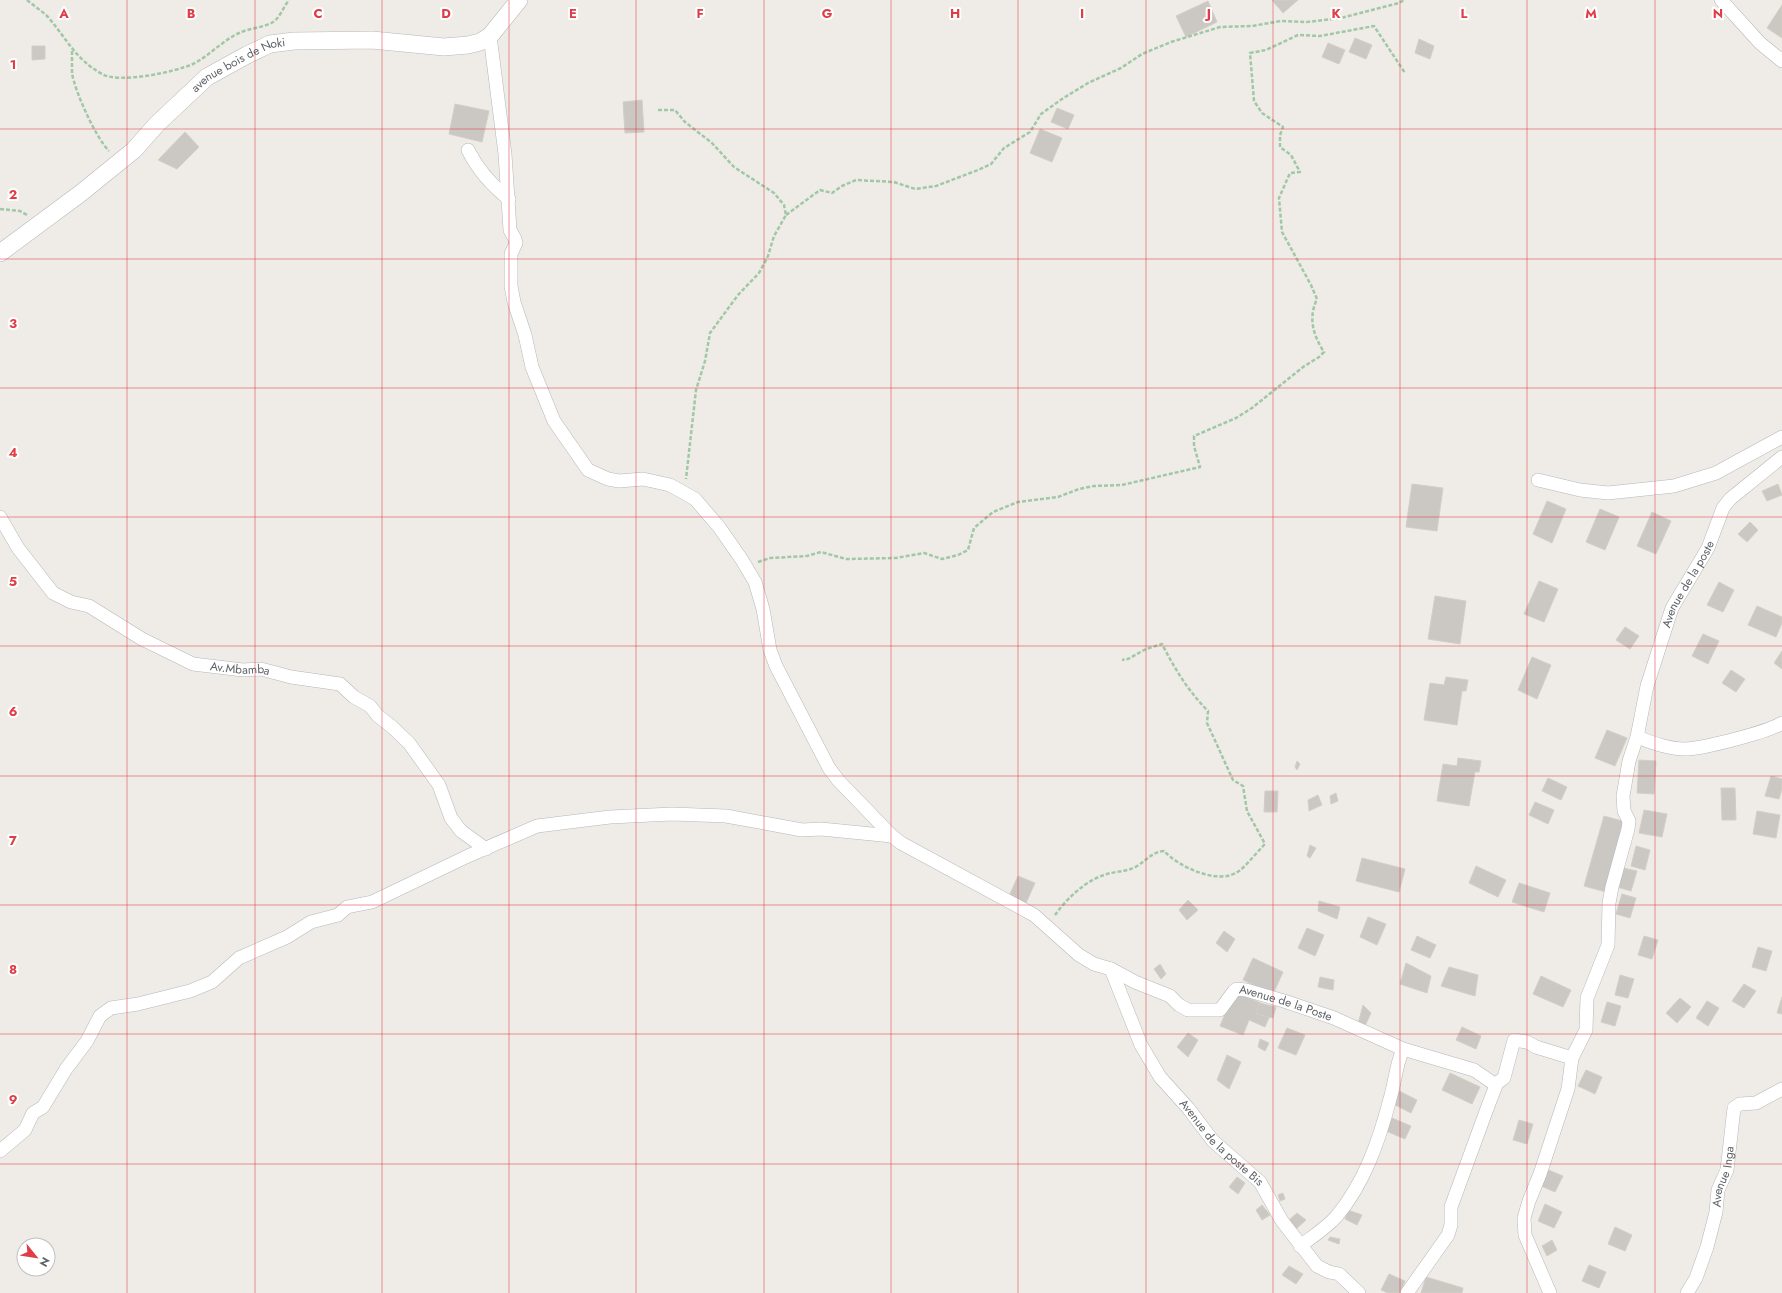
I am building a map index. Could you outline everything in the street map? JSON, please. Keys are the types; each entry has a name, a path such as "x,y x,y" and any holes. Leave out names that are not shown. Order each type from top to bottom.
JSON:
{"street":[{"name":"avenue bois de Noki","path":"0,253 41,223 134,150 157,124 208,77 270,44 294,40 372,40 444,47 468,45 480,42 490,36 519,0"},
{"path":"1721,0 1760,43 1782,61"},
{"path":"490,36 501,114 509,199 510,230 516,244 511,254 511,286 514,302 525,335 532,367 554,421 588,470 619,482 643,479 670,485 692,498 719,527 755,582 770,650 776,666 829,768 838,780 892,836 976,885 1034,915 1079,955 1094,964 1111,969"},
{"path":"468,150 475,164 492,186 509,199"},
{"path":"1538,480 1580,490 1608,493 1674,486 1716,473 1782,437"},
{"name":"Avenue de la poste","path":"1572,1058 1584,1037 1586,1030 1587,998 1608,945 1609,903 1629,821 1624,811 1623,796 1629,761 1637,737 1647,686 1672,608 1708,548 1723,508 1730,498 1782,457"},
{"name":"Av.Mbamba","path":"0,517 18,548 53,593 71,602 89,606 142,639 193,664 243,670 261,669 291,677 340,684 349,693 370,706 378,716 409,743 439,785 450,818 461,832 486,849"},
{"path":"1637,737 1661,746 1685,749 1746,736 1782,723"},
{"path":"0,1151 25,1130 33,1114 43,1107 66,1069 87,1041 100,1016 111,1008 151,1001 190,991 212,982 239,958 287,937 311,922 338,915 347,907 372,902 538,826 610,817 672,814 726,816 802,830 821,829 892,836"},
{"name":"Avenue de la Poste","path":"1111,969 1135,982 1170,996 1188,1010 1220,1010 1234,991 1238,989 1246,990 1284,1000 1334,1018 1403,1049"},
{"name":"Avenue de la poste Bis","path":"1111,969 1141,1045 1160,1077 1188,1108 1213,1141 1260,1182 1282,1221 1317,1266 1328,1272 1339,1274 1359,1293"},
{"path":"1407,1293 1448,1235 1451,1225 1451,1207 1497,1083 1504,1078 1514,1040 1522,1041 1572,1058 1568,1089 1524,1218 1525,1235 1550,1293"},
{"path":"1300,1246 1335,1218 1358,1186 1372,1154 1390,1102 1399,1059 1403,1049 1474,1070 1493,1083 1497,1083"},
{"name":"Avenue Inga","path":"1687,1293 1696,1278 1707,1247 1716,1212 1718,1190 1727,1170 1734,1108 1740,1104 1756,1103 1782,1089"}],"path":[{"path":"27,0 47,16 63,36 72,51 96,71 113,78 128,79 170,71 193,64 239,33 275,22 289,0"},
{"path":"692,498 685,481 689,440 696,390 706,361 710,333 738,295 759,274 768,256 774,236 786,215 820,190 832,193 842,186 856,180 894,182 915,189 936,186 978,170 991,164 1004,148 1030,132 1041,114 1062,99 1121,68 1142,54 1171,42 1220,27 1252,26 1281,22 1307,22 1341,18 1399,3 1404,0"},
{"path":"746,567 770,558 807,556 821,552 846,559 896,558 924,553 942,559 958,555 968,550 974,528 993,512 1018,502 1058,497 1079,489 1094,486 1122,485 1200,467 1194,446 1194,436 1236,418 1252,408 1324,352 1314,337 1313,308 1316,299 1312,286 1282,232 1280,198 1290,173 1300,172 1291,155 1280,147 1280,135 1283,127 1262,113 1254,100 1250,54 1266,50 1298,35 1320,36 1374,26 1405,73"},
{"path":"72,51 72,74 91,122 103,145 119,162"},
{"path":"658,110 675,110 684,122 712,143 734,167 774,193 784,205 786,215"},
{"path":"0,209 20,210 41,223"},
{"path":"1042,922 1053,917 1066,900 1087,884 1110,874 1122,872 1137,866 1156,852 1164,852 1171,859 1198,872 1221,878 1238,872 1265,844 1247,811 1243,786 1233,780 1207,723 1208,711 1197,700 1177,673 1162,644 1146,649 1128,659 1122,660"}],"building":[{"path":"1272,0 1298,0 1283,13"},
{"path":"1208,1 1217,22 1186,37 1176,16"},
{"path":"1782,5 1782,38 1767,28"},
{"path":"1355,38 1372,45 1366,59 1349,52"},
{"path":"1419,39 1434,46 1430,59 1415,53"},
{"path":"1328,43 1345,50 1339,64 1322,57"},
{"path":"32,46 45,46 45,59 32,60"},
{"path":"642,100 644,132 625,133 623,102"},
{"path":"455,104 489,111 482,142 449,134"},
{"path":"1057,108 1074,115 1068,129 1051,122"},
{"path":"1040,129 1062,138 1052,162 1030,153"},
{"path":"185,132 199,147 177,169 158,160"},
{"path":"1412,484 1443,488 1437,531 1406,527"},
{"path":"1778,484 1782,495 1767,501 1762,491"},
{"path":"1547,501 1566,509 1552,543 1533,534"},
{"path":"1600,509 1619,517 1605,550 1586,542"},
{"path":"1652,512 1671,521 1656,554 1637,546"},
{"path":"1750,522 1758,530 1747,542 1738,534"},
{"path":"1539,581 1558,589 1544,622 1524,614"},
{"path":"1719,582 1734,590 1723,612 1707,605"},
{"path":"1435,596 1466,601 1460,644 1428,639"},
{"path":"1757,606 1782,617 1782,623 1776,637 1748,625"},
{"path":"1625,627 1639,636 1630,649 1616,640"},
{"path":"1703,634 1719,641 1708,664 1692,656"},
{"path":"1782,651 1782,669 1774,663"},
{"path":"1532,657 1551,665 1537,699 1518,690"},
{"path":"1731,670 1745,679 1736,692 1722,683"},
{"path":"1446,677 1468,680 1466,691 1462,691 1457,725 1424,720 1430,683 1444,685"},
{"path":"1607,730 1627,738 1615,766 1595,758"},
{"path":"1458,758 1481,761 1479,772 1475,772 1469,806 1437,801 1443,764 1457,766"},
{"path":"1639,760 1656,761 1654,794 1637,793"},
{"path":"1297,761 1300,764 1297,770 1295,767"},
{"path":"1771,776 1782,779 1782,789 1779,799 1765,796"},
{"path":"1548,778 1567,787 1561,800 1542,791"},
{"path":"1721,788 1735,788 1736,820 1722,820"},
{"path":"1265,791 1278,791 1277,812 1264,812"},
{"path":"1336,793 1338,801 1331,804 1330,796"},
{"path":"1318,795 1322,805 1309,811 1308,800"},
{"path":"1535,802 1554,810 1548,824 1529,815"},
{"path":"1644,810 1667,814 1662,837 1639,833"},
{"path":"1757,811 1780,815 1776,838 1753,834"},
{"path":"1604,816 1626,822 1606,892 1584,886"},
{"path":"1310,845 1316,848 1310,858 1307,856"},
{"path":"1636,846 1650,850 1645,870 1631,866"},
{"path":"1362,858 1405,869 1399,892 1356,881"},
{"path":"1476,866 1506,880 1498,897 1469,883"},
{"path":"1623,868 1637,871 1631,891 1617,887"},
{"path":"1018,876 1035,883 1026,903 1009,896"},
{"path":"1519,883 1550,893 1544,912 1512,902"},
{"path":"1622,894 1636,898 1630,918 1616,914"},
{"path":"1188,900 1198,910 1187,920 1179,910"},
{"path":"1319,901 1340,907 1337,919 1318,911"},
{"path":"1368,917 1386,924 1377,945 1360,937"},
{"path":"1307,928 1324,935 1315,956 1298,948"},
{"path":"1224,931 1235,939 1227,952 1216,943"},
{"path":"1417,936 1436,945 1430,958 1411,950"},
{"path":"1644,936 1658,940 1652,959 1638,955"},
{"path":"1758,947 1772,951 1766,971 1752,967"},
{"path":"1253,958 1283,972 1273,994 1243,980"},
{"path":"1406,963 1431,976 1427,993 1400,984"},
{"path":"1160,964 1166,974 1161,979 1154,969"},
{"path":"1449,967 1478,975 1475,996 1441,986"},
{"path":"1620,975 1634,979 1628,998 1615,995"},
{"path":"1541,976 1571,990 1563,1007 1533,994"},
{"path":"1320,977 1334,980 1333,990 1318,987"},
{"path":"1744,984 1756,991 1744,1008 1732,1001"},
{"path":"1234,992 1273,1008 1265,1027 1249,1020 1243,1035 1220,1026"},
{"path":"1782,997 1782,1014 1777,1013"},
{"path":"1680,998 1691,1007 1677,1023 1666,1013"},
{"path":"1707,1001 1719,1008 1708,1026 1696,1018"},
{"path":"1607,1002 1621,1006 1615,1026 1601,1022"},
{"path":"1259,1003 1276,1007 1273,1018 1256,1014"},
{"path":"1363,1005 1371,1013 1365,1026 1358,1024"},
{"path":"1462,1027 1481,1036 1476,1049 1456,1040"},
{"path":"1287,1028 1305,1035 1296,1055 1278,1048"},
{"path":"1188,1033 1198,1040 1188,1057 1177,1047"},
{"path":"1260,1039 1269,1043 1265,1051 1258,1047"},
{"path":"1227,1055 1241,1062 1229,1089 1217,1080"},
{"path":"1586,1070 1602,1077 1595,1094 1578,1086"},
{"path":"1450,1073 1480,1087 1472,1104 1442,1090"},
{"path":"1399,1091 1417,1100 1411,1113 1393,1104"},
{"path":"1392,1118 1411,1126 1405,1139 1386,1131"},
{"path":"1519,1120 1533,1124 1527,1144 1513,1140"},
{"path":"1546,1169 1563,1176 1555,1192 1539,1185"},
{"path":"1237,1177 1245,1183 1238,1194 1229,1187"},
{"path":"1283,1193 1285,1199 1280,1201 1278,1195"},
{"path":"1545,1204 1562,1212 1554,1228 1538,1221"},
{"path":"1262,1205 1270,1215 1262,1220 1256,1210"},
{"path":"1348,1210 1362,1215 1357,1225 1345,1219"},
{"path":"1297,1213 1306,1220 1295,1230 1288,1221"},
{"path":"1615,1227 1632,1235 1625,1251 1608,1244"},
{"path":"1330,1237 1340,1239 1339,1244 1328,1240"},
{"path":"1552,1240 1557,1250 1547,1256 1542,1246"},
{"path":"1589,1265 1606,1272 1599,1288 1582,1281"},
{"path":"1289,1266 1303,1274 1296,1284 1282,1275"},
{"path":"1389,1274 1405,1281 1400,1293 1388,1293 1381,1290"},
{"path":"1426,1277 1463,1288 1462,1293 1421,1293"}]}
